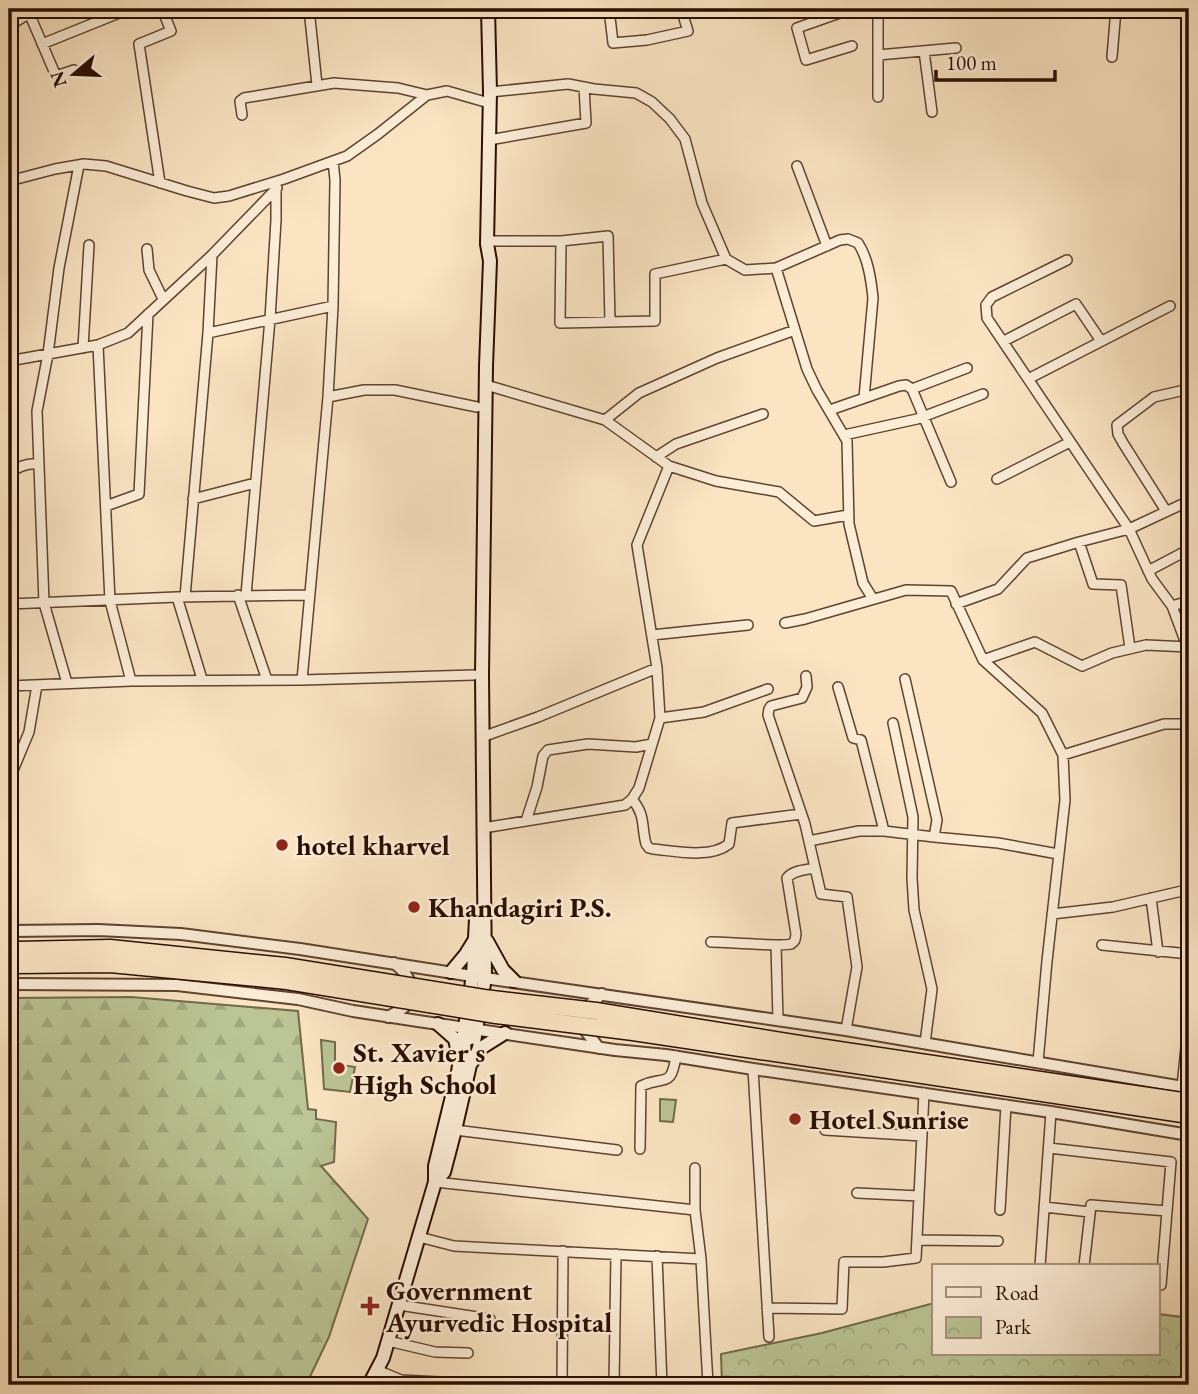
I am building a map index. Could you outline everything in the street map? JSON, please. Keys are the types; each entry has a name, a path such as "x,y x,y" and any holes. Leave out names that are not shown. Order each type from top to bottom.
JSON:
{"highway":[{"path":"1187,1092 826,1048 596,1011 484,998 285,967 110,948 17,957 287,981 496,1015 633,1032 1189,1115"}],"main road":[{"path":"435,1182 444,1172 455,1130 479,977 480,851 474,675 490,261 487,242 490,97 488,9"},
{"path":"480,851 484,828 481,452 477,407 482,261 487,242"},
{"path":"451,972 480,938"},
{"path":"480,938 514,981"},
{"path":"438,1024 455,1039 465,1062"},
{"path":"369,1385 383,1359 435,1182 435,1166 458,1072 481,1048 505,1033"}],"street":[{"path":"42,44 128,9"},
{"path":"160,183 139,44 171,31 162,9"},
{"path":"309,9 317,85"},
{"path":"488,9 502,9"},
{"path":"609,9 613,43 647,40 688,31 681,9"},
{"path":"851,9 797,29 806,60 852,46"},
{"path":"878,9 878,97"},
{"path":"1112,57 1116,9"},
{"path":"9,26 26,12 56,76 74,70"},
{"path":"878,55 956,48"},
{"path":"924,51 932,111"},
{"path":"242,115 240,101 244,98 334,83 398,88 427,95 447,91 490,97 568,84 636,93 652,102 670,119 685,139 702,204 726,259 745,270 776,268 840,240 848,239 862,248 873,298 864,398"},
{"path":"489,140 586,123 584,86"},
{"path":"9,181 79,165 106,166 214,198 229,196 347,156 427,95"},
{"path":"302,680 328,397 333,306 333,161"},
{"path":"67,684 44,603 37,411 48,354 59,268 79,165"},
{"path":"797,166 827,246"},
{"path":"9,361 98,345 128,332 212,255 284,179"},
{"path":"267,680 242,595 270,318 276,190"},
{"path":"487,242 561,241 608,236 610,321"},
{"path":"561,241 560,323 655,321 655,274 726,259"},
{"path":"83,348 89,245"},
{"path":"147,250 149,270 163,299"},
{"path":"202,680 181,597 193,499 212,255"},
{"path":"983,660 1035,642 1082,666 1112,653 1146,645 1188,649 1172,606 1152,579 1129,529 987,318 986,305 992,297 1067,260"},
{"path":"776,268 807,369 847,441 848,515 863,583 873,599"},
{"path":"1004,341 1076,304 1101,341"},
{"path":"208,333 333,306"},
{"path":"1028,379 1170,306"},
{"path":"106,506 138,494 148,314"},
{"path":"605,420 639,393 717,358 795,330"},
{"path":"98,345 110,601 131,681"},
{"path":"912,389 967,368"},
{"path":"486,385 605,420 669,467 716,481 779,492 814,521 848,515"},
{"path":"830,410 906,385 912,389 951,482"},
{"path":"328,397 364,390 395,390 477,407"},
{"path":"1166,512 1123,443 1117,425 1154,397 1189,390"},
{"path":"844,435 917,419 982,394"},
{"path":"656,457 676,444 763,414"},
{"path":"997,480 1070,442"},
{"path":"9,474 17,467 39,464"},
{"path":"484,828 625,805 639,788 660,718 657,668 637,545 669,467"},
{"path":"193,499 255,483"},
{"path":"957,604 999,589 1027,558 1129,529 1189,501"},
{"path":"1079,542 1093,584 1121,585 1130,648"},
{"path":"1148,571 1184,552"},
{"path":"786,623 906,590 951,591 983,660 1042,713 1063,755 1065,800 1038,1062"},
{"path":"9,604 309,595"},
{"path":"1172,606 1189,601"},
{"path":"652,635 747,625"},
{"path":"482,737 657,668"},
{"path":"9,687 131,681 474,675"},
{"path":"806,676 807,687 802,698 771,706 768,715 809,841 821,894 847,897 857,967 846,1030"},
{"path":"905,680 937,820 934,837"},
{"path":"9,780 29,732 37,685"},
{"path":"838,687 853,738 861,740 884,831"},
{"path":"660,718 704,712 768,689"},
{"path":"893,723 913,817 914,911 932,989 925,1043"},
{"path":"1063,755 1164,723 1189,724"},
{"path":"526,821 543,756 548,750 588,744 636,747 652,744"},
{"path":"632,799 642,813 646,844 653,849 698,852 718,850 729,844 732,823 801,814"},
{"path":"809,841 859,831 884,831 998,843 1058,854"},
{"path":"711,942 776,945 791,943 796,934 787,878 790,874 815,868"},
{"path":"1052,914 1113,907 1182,891"},
{"path":"1151,898 1158,952"},
{"path":"9,931 98,930 181,934 300,949 846,1030 1038,1062 1187,1092 1189,1017"},
{"path":"776,945 778,1020"},
{"path":"1102,945 1189,954"},
{"path":"388,1017 408,1003 411,995 407,975 394,963"},
{"path":"9,984 177,985 298,999 388,1017 599,1048 676,1056 1189,1135"},
{"path":"599,1048 584,1030 581,1019 587,1007 602,994"},
{"path":"640,1149 641,1086 670,1078 676,1056"},
{"path":"753,1069 769,1337"},
{"path":"767,1308 842,1309 844,1262 883,1262 916,1258 924,1093"},
{"path":"1000,1210 1006,1105"},
{"path":"1041,1264 1051,1112"},
{"path":"455,1130 617,1150"},
{"path":"825,1130 922,1136"},
{"path":"1049,1148 1171,1162 1160,1285"},
{"path":"695,1168 695,1210 701,1259 708,1385"},
{"path":"435,1182 695,1210"},
{"path":"857,1193 919,1196"},
{"path":"1084,1264 1091,1205 1167,1211"},
{"path":"1044,1207 1090,1212"},
{"path":"419,1237 454,1245 701,1259"},
{"path":"917,1240 998,1241"},
{"path":"562,1385 563,1251"},
{"path":"614,1385 616,1254"},
{"path":"657,1256 662,1385"},
{"path":"398,1305 491,1319"},
{"path":"388,1341 435,1352 468,1353"},
{"path":"377,1370 401,1380 498,1385"}],"green space":[{"path":"131,997 298,1011 308,1109 316,1110 316,1119 336,1122 334,1162 321,1166 368,1219 329,1337 306,1385 9,1385 9,998"},
{"path":"321,1040 335,1042 335,1064 355,1067 350,1092 324,1089"},
{"path":"660,1099 676,1100 673,1122 660,1121"},
{"path":"932,1304 932,1356 1160,1356 1160,1314 1189,1318 1189,1385 722,1385 721,1354 822,1333"}],"place":[{"name":"hotel kharvel","path":"282,845"},
{"name":"Khandagiri P.S.","path":"414,907"},
{"name":"St. Xavier's High School","path":"339,1068"},
{"name":"Hotel Sunrise","path":"795,1119"},
{"name":"Government Ayurvedic Hospital","path":"370,1306"}]}
